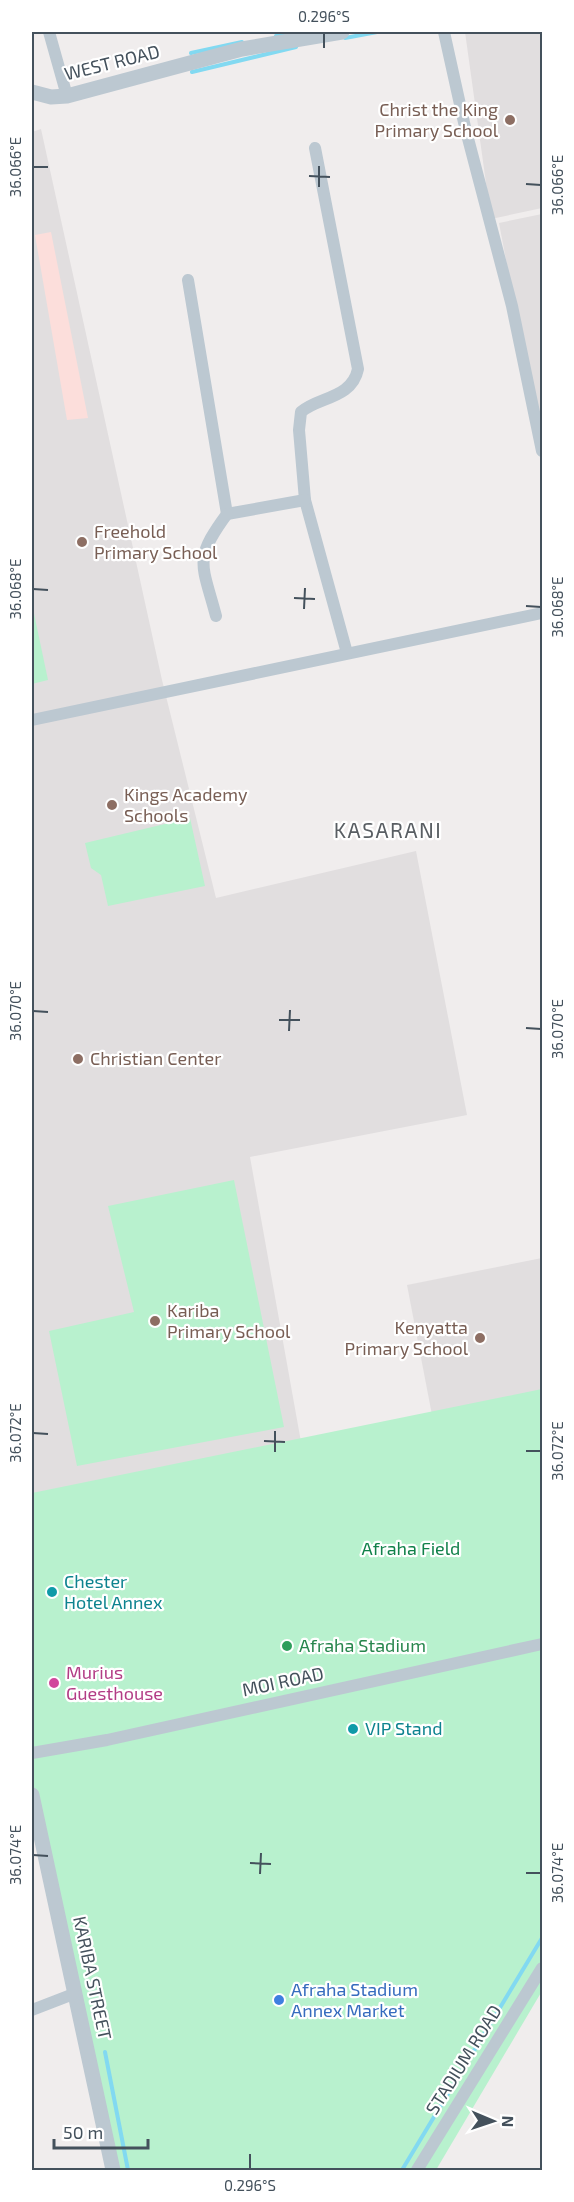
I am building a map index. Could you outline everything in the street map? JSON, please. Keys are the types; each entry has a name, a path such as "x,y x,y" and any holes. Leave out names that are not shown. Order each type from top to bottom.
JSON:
{"street":[{"path":"49,32 67,96"},
{"name":"WEST ROAD","path":"32,92 51,96 67,96 242,49 325,33 342,32"},
{"path":"444,32 465,127 513,306 543,451"},
{"path":"315,148 358,369 354,379 336,395 301,412 299,430 305,500 347,653"},
{"path":"188,280 227,514"},
{"path":"216,616 202,558 209,539 227,514 305,500"},
{"path":"32,720 543,614"},
{"name":"MOI ROAD","path":"32,1753 107,1740 543,1644"},
{"name":"KARIBA STREET","path":"32,1795 35,1831 76,1993 113,2170"},
{"name":"STADIUM ROAD","path":"417,2170 543,1968"},
{"path":"32,2010 76,1993"}],"shaded area":[{"name":"Christ the King Primary School","path":"465,32 542,32 542,208 491,219"},
{"path":"41,129 162,680 216,898 416,851 467,1115 250,1157 301,1442 32,1494 32,132"},
{"path":"542,214 542,449 499,223"},
{"path":"51,232 88,418 67,420 35,235"},
{"name":"Kenyatta Primary School","path":"542,1258 542,1391 432,1415 407,1285"}],"green space":[{"path":"32,604 48,680 32,684"},
{"path":"190,818 205,886 108,906 101,875 91,868 85,843"},
{"name":"Kariba Primary School","path":"234,1180 284,1427 77,1466 49,1331 134,1312 108,1206"},
{"name":"Afraha Stadium","path":"542,1389 542,1991 436,2170 111,2170 32,1800 32,1493"}],"waterway":[{"path":"276,36 292,32"},
{"path":"345,38 377,32"},
{"path":"191,53 242,42"},
{"path":"192,72 296,47"},
{"path":"402,2170 542,1938"},
{"path":"105,2052 128,2170"}],"place":[{"name":"Christ the King Primary School","path":"510,120"},
{"name":"Freehold Primary School","path":"82,542"},
{"name":"Kings Academy Schools","path":"112,805"},
{"name":"Christian Center","path":"78,1059"},
{"name":"Kariba Primary School","path":"155,1321"},
{"name":"Kenyatta Primary School","path":"480,1338"},
{"name":"Chester Hotel Annex","path":"52,1592"},
{"name":"Afraha Stadium","path":"287,1646"},
{"name":"Murius Guesthouse","path":"54,1683"},
{"name":"VIP Stand","path":"353,1729"},
{"name":"Afraha Stadium Annex Market","path":"279,2000"}],"district":[{"name":"KASARANI","path":"388,831"}],"park label":[{"name":"Afraha Field","path":"411,1549"}]}
